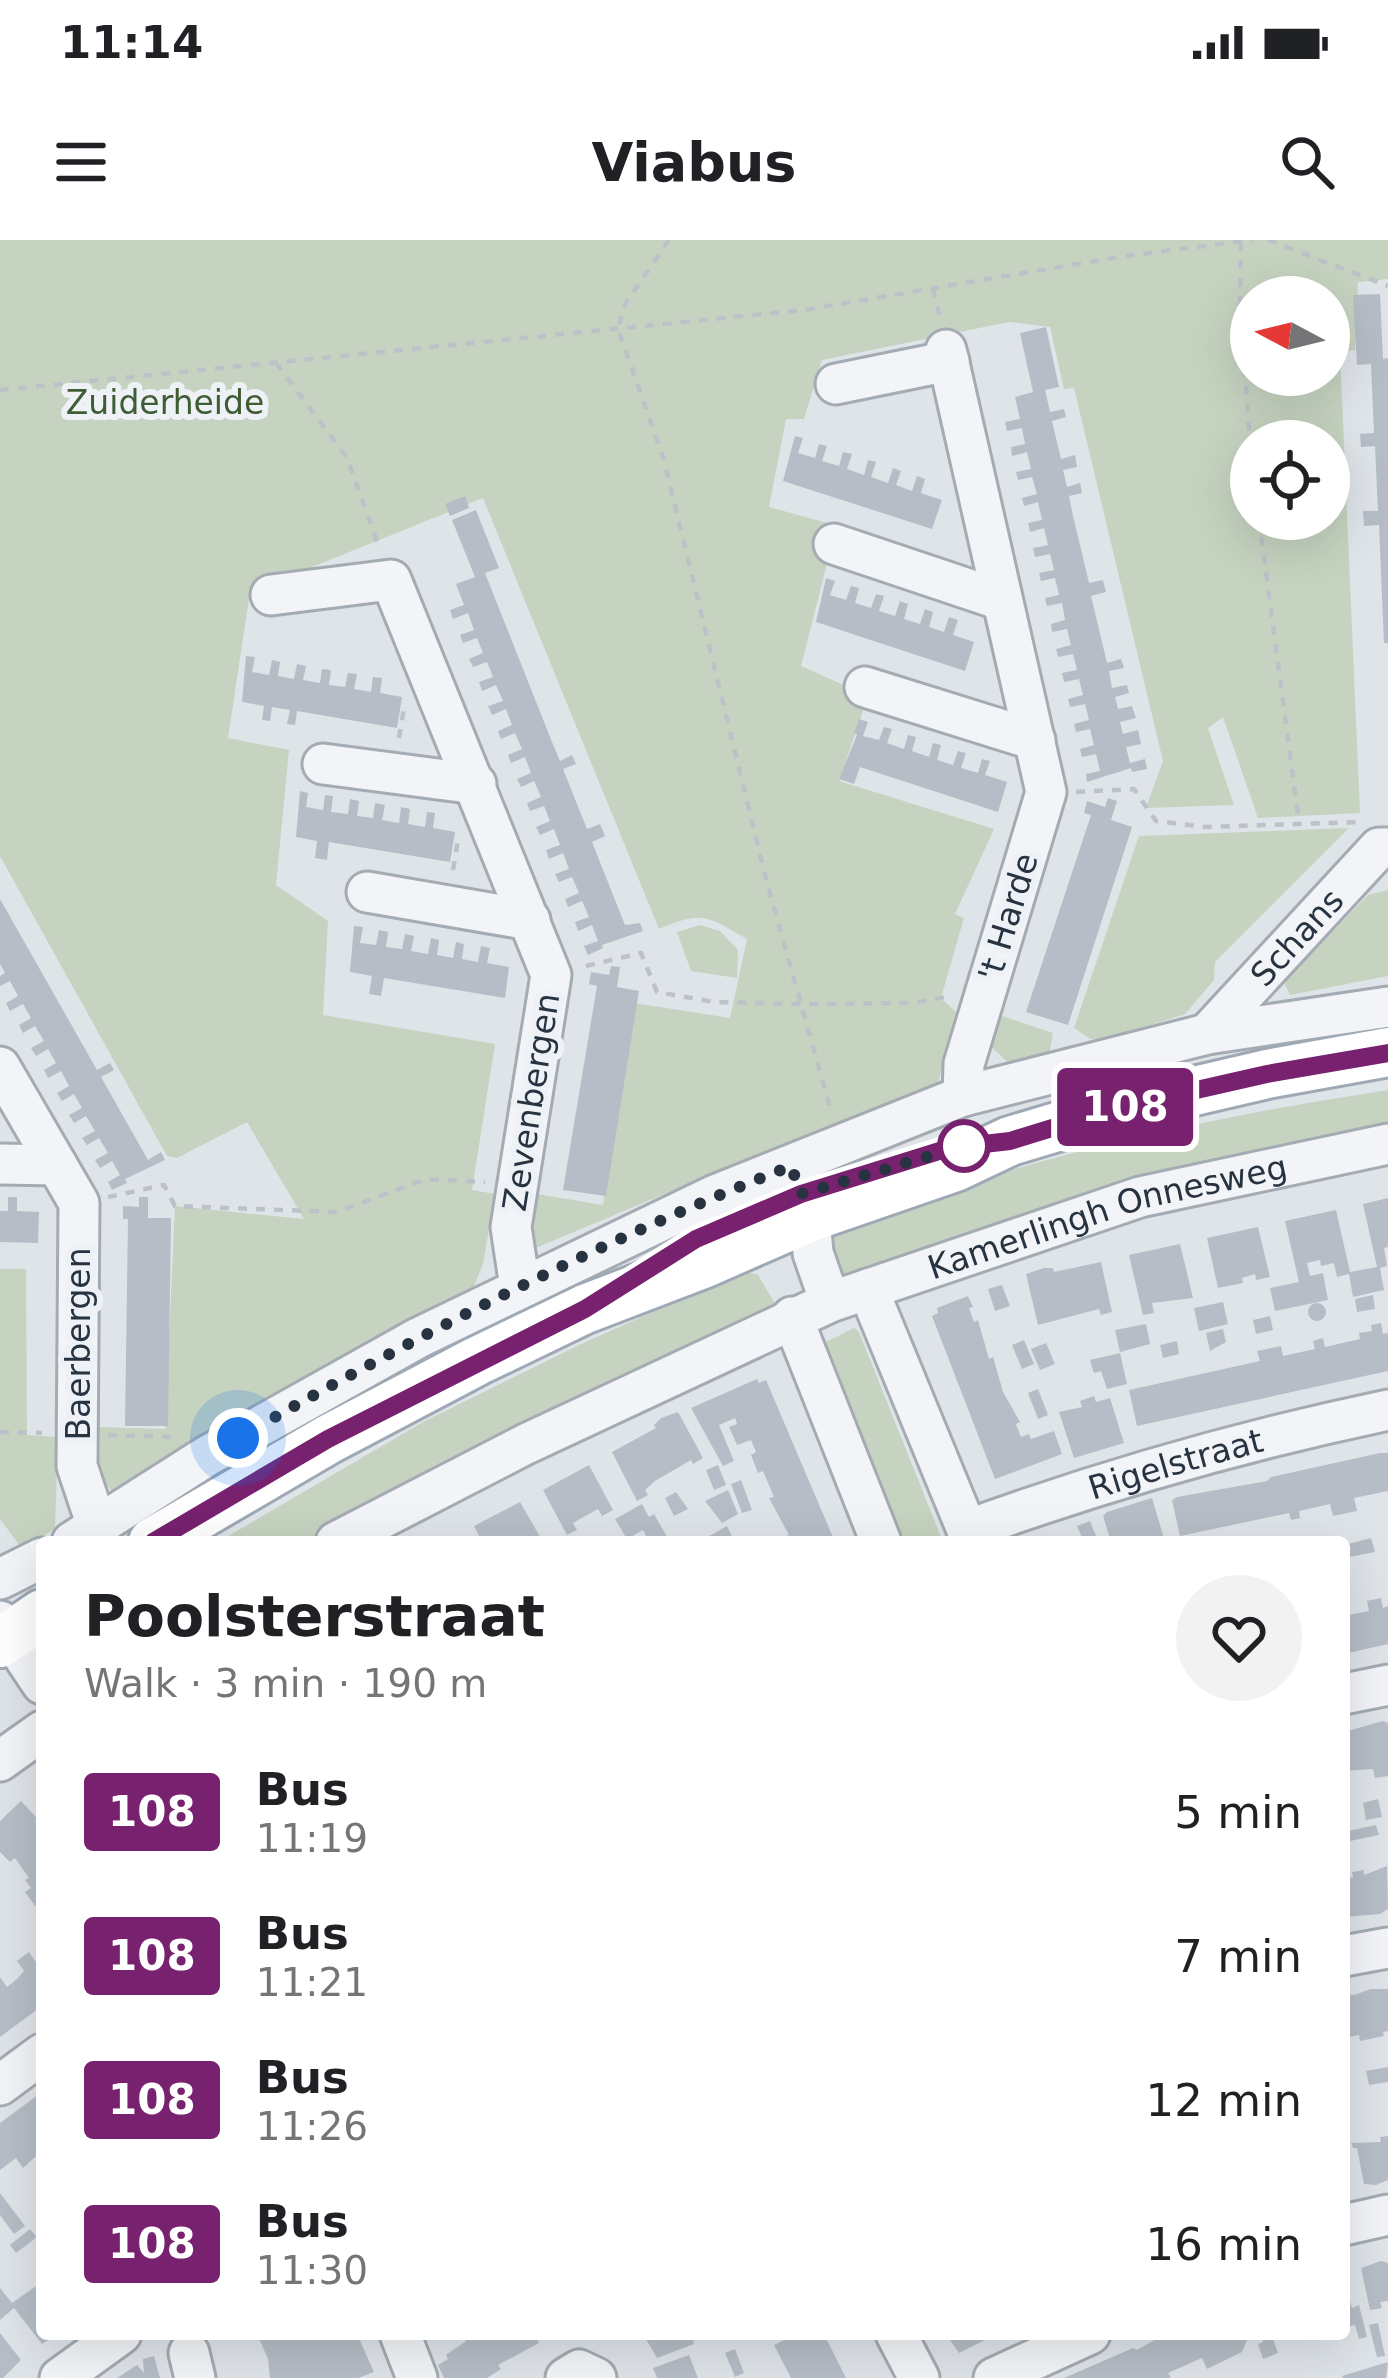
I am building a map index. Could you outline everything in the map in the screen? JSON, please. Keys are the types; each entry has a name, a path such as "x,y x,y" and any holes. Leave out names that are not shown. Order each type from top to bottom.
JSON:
{"main road":[{"path":"163,1536 328,1439 585,1309 696,1239 801,1192 949,1148 1010,1141 1117,1108 1388,1052"}],"street":[{"name":"'t Harde","path":"836,384 948,356 1046,792 964,1064 963,1096"},
{"path":"834,544 1001,600"},
{"path":"272,596 391,580"},
{"name":"Zevenbergen","path":"391,580 551,975 511,1227 520,1287"},
{"path":"865,687 1035,740"},
{"path":"323,764 471,784"},
{"name":"Schans","path":"1207,1034 1379,848 1377,835"},
{"path":"368,892 530,920"},
{"path":"85,1534 238,1438 418,1338 716,1195 801,1192 842,1145 963,1096 1207,1034 1388,1007"},
{"name":"Baerbergen","path":"0,1067 79,1203 77,1466 85,1534"},
{"name":"Kamerlingh Onnesweg","path":"348,1536 526,1444 830,1302 1140,1197 1388,1144"},
{"path":"0,1164 57,1165"},
{"path":"801,1192 813,1253 830,1302"},
{"path":"868,1289 970,1536"},
{"path":"792,1317 879,1536"},
{"name":"Rigelstraat","path":"970,1536 1089,1485 1388,1410"},
{"path":"0,1580 36,1561"},
{"path":"13,1629 36,1673"},
{"path":"1350,1693 1388,1685"},
{"path":"0,1761 36,1735"},
{"path":"1350,1955 1388,1948"},
{"path":"0,2085 36,2058"},
{"path":"1350,2224 1388,2215"},
{"path":"60,2378 113,2340"},
{"path":"402,2340 417,2378"},
{"path":"899,2340 919,2378"},
{"path":"994,2378 1077,2340"},
{"path":"566,2378 579,2370 596,2378"}],"path":[{"path":"669,240 625,304 618,329 663,457 800,1004 842,1145"},
{"path":"0,390 804,310 1125,256 1251,240"},
{"path":"1268,240 1388,286"},
{"path":"1241,242 1240,305 1248,420"},
{"path":"276,363 347,458 391,580"},
{"path":"1262,540 1300,824"},
{"path":"447,906 471,784"},
{"path":"1046,792 1134,789 1156,821 1300,824 1377,835"},
{"path":"551,975 641,952 657,992 714,1002 911,1003 948,995 981,1005"},
{"path":"79,1203 164,1185 175,1205 338,1212 426,1180 518,1184"},
{"path":"0,1432 238,1438"}],"green space":[{"name":"Zuiderheide","path":"0,240 1388,240 1388,279 1358,282 1355,350 1350,351 1350,276 1230,276 1230,396 1342,396 1343,420 1230,420 1230,540 1348,540 1360,813 1258,818 1223,717 1208,728 1234,805 1146,808 1163,761 1074,388 1064,389 1050,327 1009,322 822,360 804,419 786,419 769,507 831,524 835,532 801,666 868,696 839,781 994,829 955,914 964,918 941,998 958,1014 936,1089 531,1250 525,1237 531,1193 603,1205 634,1003 730,1018 747,939 704,918 659,929 483,498 250,592 228,738 289,750 276,885 328,921 323,1015 495,1044 472,1190 495,1194 483,1264 473,1289 112,1491 95,1474 97,1427 165,1429 175,1206 304,1219 247,1122 177,1158 167,1156 0,856"},
{"path":"1349,828 1215,962 1214,980 1185,1014 1104,1040 1090,1039 1074,1028 1139,836"},
{"path":"1388,890 1388,976 1290,995 1284,982 1368,895"},
{"path":"700,925 720,931 738,950 737,978 691,971 677,932"},
{"path":"999,1015 1053,1033 1049,1055 1012,1066 990,1046"},
{"path":"1388,1090 1388,1136 842,1283 826,1239 962,1186 1055,1158 1196,1124"},
{"path":"0,1269 26,1269 27,1435 58,1437 55,1528 36,1536 23,1550 0,1519"},
{"path":"744,1271 758,1275 780,1312 331,1536 228,1536 423,1422"},
{"path":"854,1328 859,1332 941,1536 900,1536 826,1342"}],"building":[{"path":"1380,294 1383,359 1388,358 1388,643 1384,643 1379,525 1364,526 1363,511 1378,511 1375,446 1361,447 1360,434 1374,433 1371,364 1357,365 1353,295"},
{"path":"1046,327 1059,387 1045,390 1050,412 1064,409 1066,417 1052,421 1061,459 1075,455 1077,467 1063,470 1067,487 1080,483 1082,493 1069,496 1073,516 1089,583 1103,580 1106,592 1091,596 1107,663 1121,659 1124,668 1109,671 1112,688 1127,685 1129,693 1115,697 1118,709 1132,706 1136,718 1120,722 1123,734 1138,730 1141,744 1126,747 1130,763 1145,759 1147,769 1132,772 1131,768 1087,782 1086,774 1100,771 1096,754 1082,757 1080,749 1094,745 1090,729 1076,732 1074,724 1089,720 1085,704 1070,707 1068,699 1083,695 1079,679 1064,682 1062,673 1077,670 1073,654 1058,657 1056,649 1071,645 1067,629 1052,632 1051,624 1065,620 1062,603 1047,606 1045,598 1059,595 1055,578 1041,581 1039,573 1054,570 1050,554 1035,557 1033,548 1048,545 1044,528 1030,532 1028,523 1042,520 1038,502 1024,506 1022,498 1037,494 1032,477 1018,480 1016,472 1031,469 1027,452 1012,456 1011,447 1025,444 1022,428 1007,431 1005,422 1020,419 1015,397 1033,392 1020,333"},
{"path":"795,436 803,438 798,453 815,458 819,444 827,446 822,461 839,466 843,452 852,454 847,469 864,475 868,460 876,462 871,477 888,483 893,468 901,471 896,485 912,491 917,476 925,479 921,493 942,500 932,529 783,481"},
{"path":"465,496 469,508 450,516 445,504"},
{"path":"476,510 499,568 485,573 552,742 560,761 572,755 576,764 563,769 587,829 600,824 605,836 592,842 625,925 640,923 643,931 588,955 584,946 598,941 592,925 578,931 575,922 589,917 582,901 568,907 565,899 579,893 572,877 559,882 555,874 569,869 563,853 549,859 546,850 560,845 554,829 540,835 536,827 550,821 544,806 530,811 527,803 541,797 534,781 521,787 517,779 531,773 525,757 511,763 508,755 522,749 515,733 501,739 498,731 512,725 506,709 492,715 488,706 503,701 496,685 482,691 479,682 493,677 487,662 473,667 469,659 483,653 477,638 463,643 460,635 474,630 468,613 453,619 450,610 464,605 456,584 475,577 452,520"},
{"path":"826,578 835,581 830,595 846,600 851,586 859,588 855,603 871,608 876,594 884,596 879,611 895,616 900,601 908,604 904,619 920,624 925,609 933,612 929,627 944,632 949,617 958,620 953,635 974,642 965,671 816,622"},
{"path":"246,656 255,657 252,672 269,675 272,660 280,662 278,676 294,679 297,664 306,666 303,680 320,683 322,669 331,670 329,685 345,687 348,673 357,674 354,689 371,692 373,677 382,678 380,693 402,697 397,728 297,711 295,725 287,724 290,710 272,707 270,721 262,720 264,706 242,702"},
{"path":"859,719 868,722 863,736 879,740 884,727 892,729 887,743 904,749 908,735 916,737 912,751 929,757 933,743 941,745 937,760 953,765 958,751 966,753 961,768 978,773 982,759 990,761 985,775 1007,782 998,812 860,767 854,784 839,779"},
{"path":"300,791 308,793 306,807 323,810 325,795 333,796 331,812 348,814 350,799 359,801 357,816 373,818 375,803 385,805 382,820 399,823 401,807 410,809 408,824 425,827 427,812 435,813 433,828 455,832 450,862 329,842 327,860 315,858 317,841 296,837"},
{"path":"1108,798 1117,801 1111,820 1132,827 1068,1025 1026,1012 1091,815 1084,813 1087,801 1105,807"},
{"path":"0,899 97,1070 110,1063 114,1070 101,1077 148,1160 161,1152 165,1160 112,1190 108,1182 120,1175 112,1161 100,1168 95,1160 108,1153 99,1138 87,1145 82,1138 95,1131 86,1116 74,1123 69,1115 82,1108 74,1094 62,1101 57,1093 69,1086 61,1071 48,1078 44,1070 56,1063 48,1049 36,1056 31,1048 44,1041 35,1026 23,1033 19,1025 31,1018 23,1004 10,1011 6,1003 18,996 10,981 0,986 5,973 0,964"},
{"path":"354,926 363,927 360,943 376,945 379,930 388,932 386,947 402,949 405,934 414,936 411,951 428,954 431,938 439,940 437,955 453,958 456,942 464,944 462,959 478,962 481,946 490,948 487,963 509,967 505,998 384,978 381,996 369,994 372,976 350,972"},
{"path":"611,966 620,967 617,987 639,991 606,1196 563,1190 597,986 589,984 591,972 609,975"},
{"path":"8,1197 17,1197 17,1211 39,1212 38,1243 0,1242 0,1211 8,1211"},
{"path":"139,1197 148,1197 148,1218 171,1218 168,1426 125,1426 128,1219 123,1219 123,1206 139,1207"},
{"path":"1388,1198 1387,1266 1380,1268 1384,1290 1353,1297 1349,1274 1337,1277 1334,1263 1321,1266 1320,1260 1307,1263 1310,1276 1323,1273 1328,1300 1275,1311 1270,1288 1299,1282 1285,1221 1336,1210 1350,1272 1377,1267 1363,1204"},
{"path":"1258,1227 1270,1277 1256,1280 1255,1274 1242,1278 1243,1283 1218,1288 1207,1238"},
{"path":"1180,1244 1193,1298 1152,1303 1154,1313 1143,1315 1129,1255"},
{"path":"1101,1262 1112,1312 1101,1315 1099,1309 1038,1325 1026,1274"},
{"path":"1002,1285 1010,1306 995,1311 988,1289"},
{"path":"1373,1295 1375,1309 1357,1312 1355,1299"},
{"path":"968,1296 989,1359 993,1357 1003,1392 1020,1422 1016,1424 1021,1437 1029,1434 1031,1439 1054,1431 1062,1454 995,1479 932,1316 937,1308"},
{"path":"1223,1302 1228,1324 1199,1331 1194,1308"},
{"path":"1317,1303 1326,1312 1317,1321 1308,1312"},
{"path":"1270,1316 1273,1330 1256,1334 1253,1320"},
{"path":"1381,1323 1383,1334 1388,1333 1388,1371 1137,1426 1129,1390 1260,1361 1257,1351 1281,1346 1283,1356 1315,1349 1313,1341 1323,1338 1325,1347 1360,1339 1359,1333"},
{"path":"1146,1324 1150,1344 1120,1352 1115,1330"},
{"path":"1223,1329 1226,1342 1210,1351 1206,1333"},
{"path":"1024,1340 1034,1364 1022,1369 1012,1345"},
{"path":"1177,1341 1179,1354 1163,1358 1160,1345"},
{"path":"1046,1343 1055,1364 1040,1370 1031,1349"},
{"path":"1120,1353 1127,1384 1107,1389 1101,1371 1094,1373 1090,1360"},
{"path":"757,1379 759,1383 766,1380 832,1536 786,1536 763,1471 758,1473 751,1455 756,1452 751,1440 737,1445 729,1427 737,1424 735,1418 719,1425 734,1461 723,1466 691,1408"},
{"path":"1038,1389 1048,1415 1038,1419 1028,1393"},
{"path":"1094,1396 1096,1402 1110,1398 1124,1443 1074,1458 1059,1412 1082,1407 1080,1401"},
{"path":"678,1412 703,1458 655,1481 645,1490 648,1495 637,1501 612,1452 656,1428 661,1418"},
{"path":"1388,1453 1388,1491 1354,1498 1357,1511 1333,1516 1330,1504 1299,1511 1300,1518 1291,1520 1289,1513 1180,1536 1172,1500 1177,1497"},
{"path":"589,1465 613,1510 602,1516 598,1509 573,1523 577,1530 567,1535 543,1490"},
{"path":"718,1465 726,1485 714,1490 706,1470"},
{"path":"741,1480 752,1510 742,1513 731,1484"},
{"path":"728,1490 738,1514 722,1523 705,1501"},
{"path":"676,1492 688,1509 674,1516 665,1498"},
{"path":"1152,1498 1163,1536 1109,1536 1103,1516"},
{"path":"520,1502 540,1536 479,1536 474,1526"},
{"path":"642,1504 667,1536 646,1536 643,1530 625,1536 615,1519"},
{"path":"1090,1521 1096,1536 1081,1536 1077,1526"},
{"path":"727,1526 732,1536 709,1536"},
{"path":"1371,1538 1375,1552 1350,1557 1350,1543"},
{"path":"1381,1598 1383,1608 1388,1606 1388,1644 1350,1653 1350,1615 1369,1611 1367,1601"},
{"path":"1388,1723 1388,1776 1375,1778 1373,1769 1350,1771 1350,1730"},
{"path":"1378,1799 1382,1817 1366,1820 1363,1803"},
{"path":"21,1801 36,1817 36,1907 25,1892 31,1888 25,1880 29,1878 15,1858 10,1862 0,1852 0,1821"},
{"path":"1376,1825 1379,1835 1350,1841 1350,1831"},
{"path":"1387,1866 1388,1909 1350,1916 1350,1878 1352,1872 1364,1870 1364,1875"},
{"path":"29,1952 36,1962 36,2010 0,2037 0,1977 7,1987 17,1979 24,1971 17,1961"},
{"path":"1388,1989 1384,2036 1360,2041 1359,2035 1350,2037 1350,1995"},
{"path":"1388,2067 1388,2082 1369,2085 1366,2071"},
{"path":"36,2096 36,2156 23,2168 16,2158 0,2170 0,2123"},
{"path":"1388,2136 1388,2180 1364,2184 1357,2148 1351,2143 1381,2142 1380,2137"},
{"path":"0,2193 25,2226 14,2234 0,2215"},
{"path":"30,2229 36,2236 16,2253 10,2245"},
{"path":"1388,2263 1388,2301 1370,2310 1361,2268"},
{"path":"36,2286 36,2336 14,2308 0,2320 0,2288 12,2303"},
{"path":"1350,2301 1352,2308 1359,2305 1367,2337 1359,2339 1355,2325 1350,2326"},
{"path":"1378,2323 1385,2356 1377,2357 1369,2325"},
{"path":"0,2333 21,2360 3,2378 0,2378"},
{"path":"260,2340 360,2340 374,2372 358,2378 270,2378"},
{"path":"646,2340 693,2340 694,2344 657,2358"},
{"path":"784,2340 827,2340 846,2378 791,2378 774,2345"},
{"path":"950,2340 985,2340 959,2353"},
{"path":"1154,2340 1247,2340 1242,2352 1207,2369 1202,2358 1168,2373 1171,2378 1064,2378"},
{"path":"1273,2340 1278,2353 1263,2359 1258,2344"},
{"path":"466,2341 539,2343 498,2365 501,2369 487,2378 444,2378 438,2365"},
{"path":"735,2349 744,2373 735,2377 725,2353"},
{"path":"689,2355 698,2378 657,2378 653,2368"},
{"path":"154,2356 160,2378 117,2378 137,2365 144,2373 143,2359"},
{"path":"1388,2362 1386,2378 1342,2376"}],"bus line":[{"name":"108","path":"163,1536 328,1439 585,1309 696,1239 801,1194 949,1148 1010,1141 1117,1108 1388,1053"}],"route":[{"path":"238,1438 418,1338 716,1195 791,1166 801,1194 964,1146"}]}
